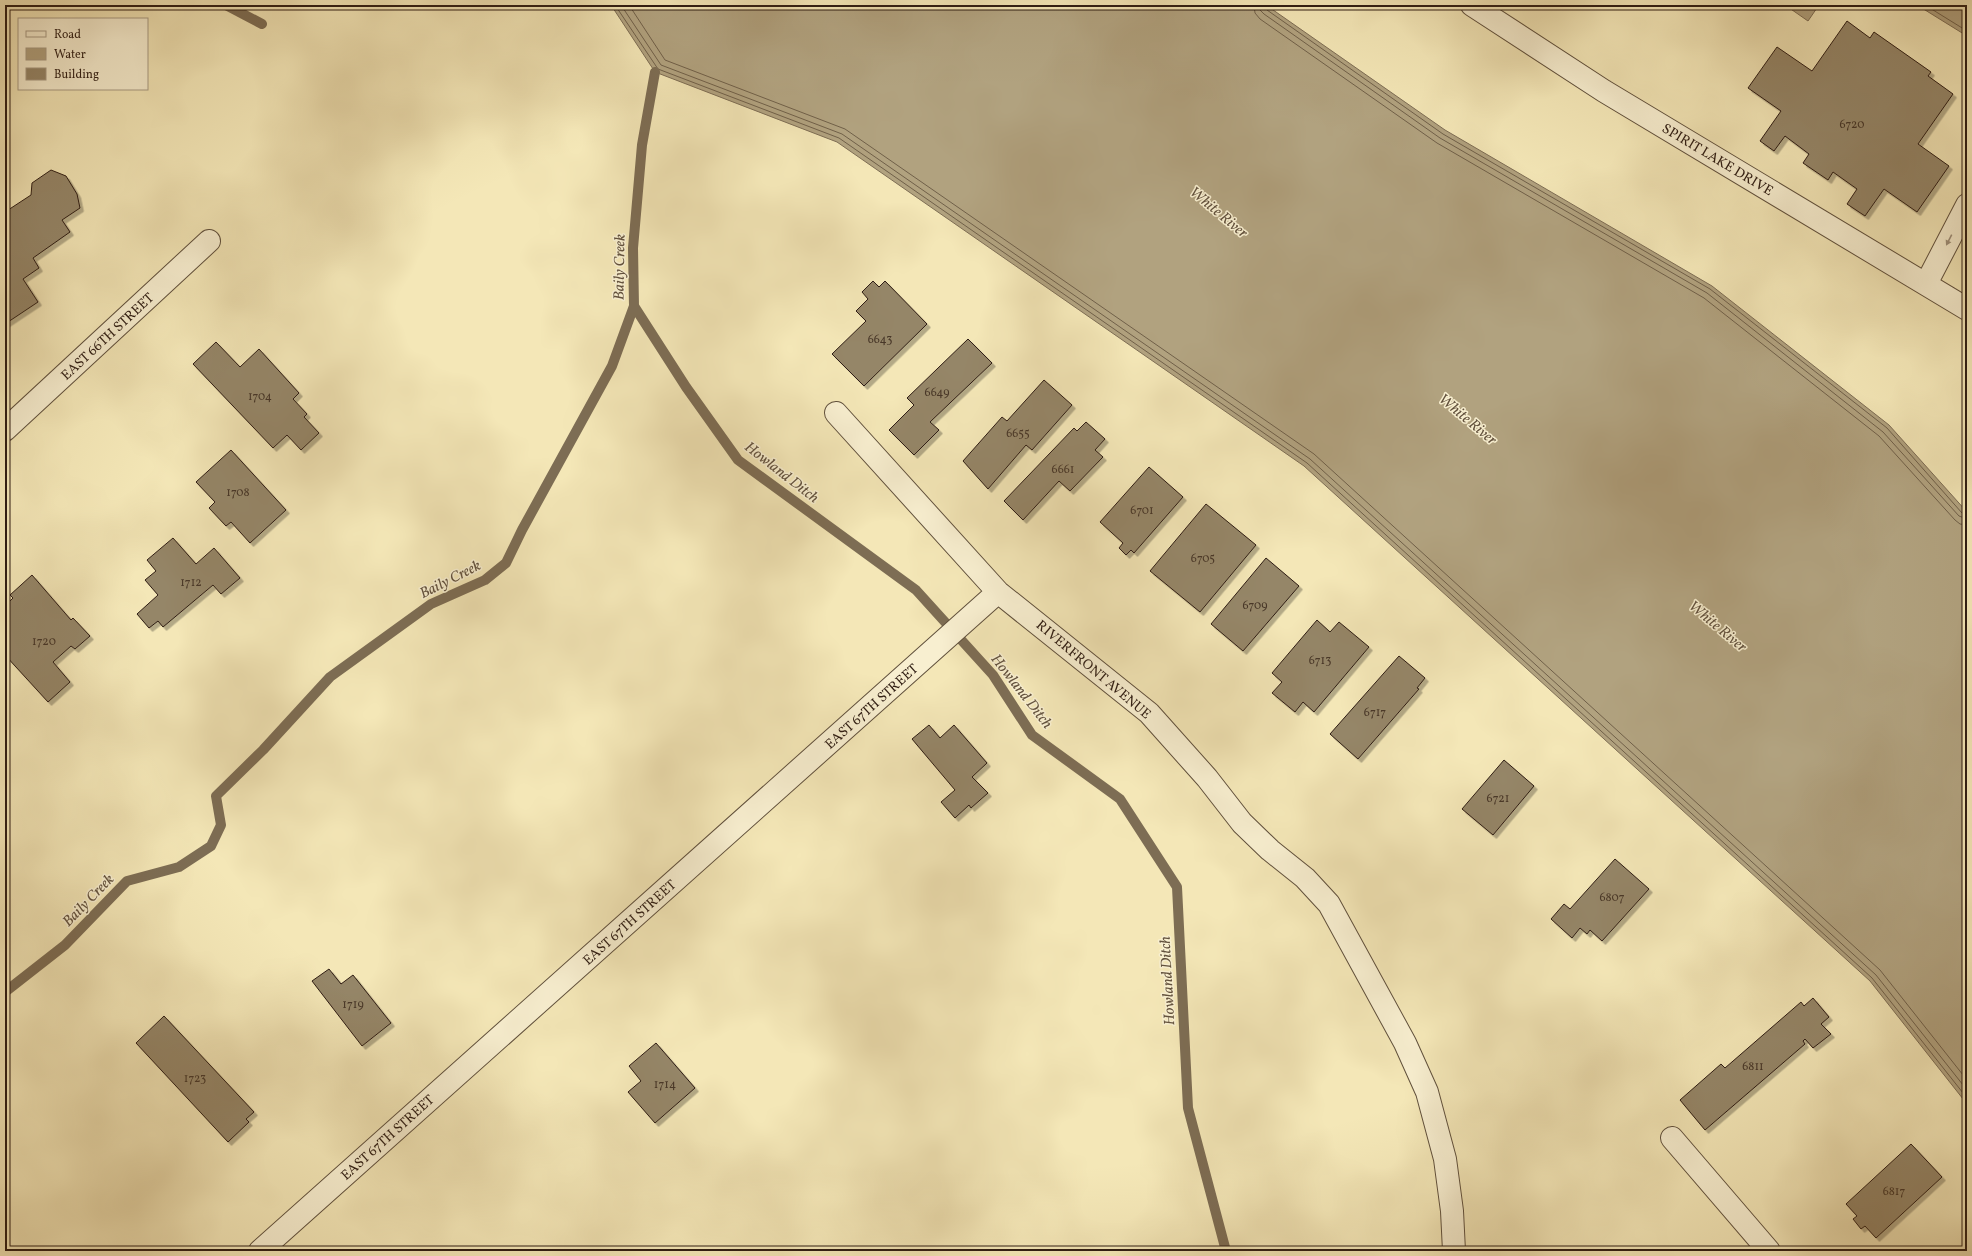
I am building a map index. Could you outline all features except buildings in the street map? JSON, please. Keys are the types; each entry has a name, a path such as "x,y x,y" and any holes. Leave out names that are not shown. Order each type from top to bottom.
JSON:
{"street":[{"name":"SPIRIT LAKE DRIVE","path":"1472,5 1604,91 1967,309"},
{"path":"1926,284 1967,205"},
{"name":"EAST 66TH STREET","path":"5,430 209,241"},
{"name":"RIVERFRONT AVENUE","path":"836,413 998,592 1116,685 1158,722 1207,778 1242,823 1314,887 1329,904 1405,1043 1427,1092 1445,1159 1452,1211 1454,1251"},
{"name":"EAST 67TH STREET","path":"265,1249 998,592"},
{"path":"1672,1138 1769,1251"}],"water":[{"name":"White River","path":"611,5 1266,5 1445,130 1712,286 1889,425 1967,512 1967,1104 1870,981 1304,466 837,142 655,72"},
{"path":"1785,5 1819,5 1808,21"},
{"path":"1917,5 1967,5 1967,36"}],"waterway":[{"path":"226,5 262,24"},
{"name":"Baily Creek","path":"5,992 65,945 127,881 179,867 211,846 221,825 216,796 263,750 330,677 431,604 485,580 506,563 522,530 612,366 634,306 633,248 642,145 655,72"},
{"name":"Howland Ditch","path":"634,306 686,387 738,460 916,590 993,675 1032,735 1120,799 1177,887 1188,1108 1226,1251"}]}
